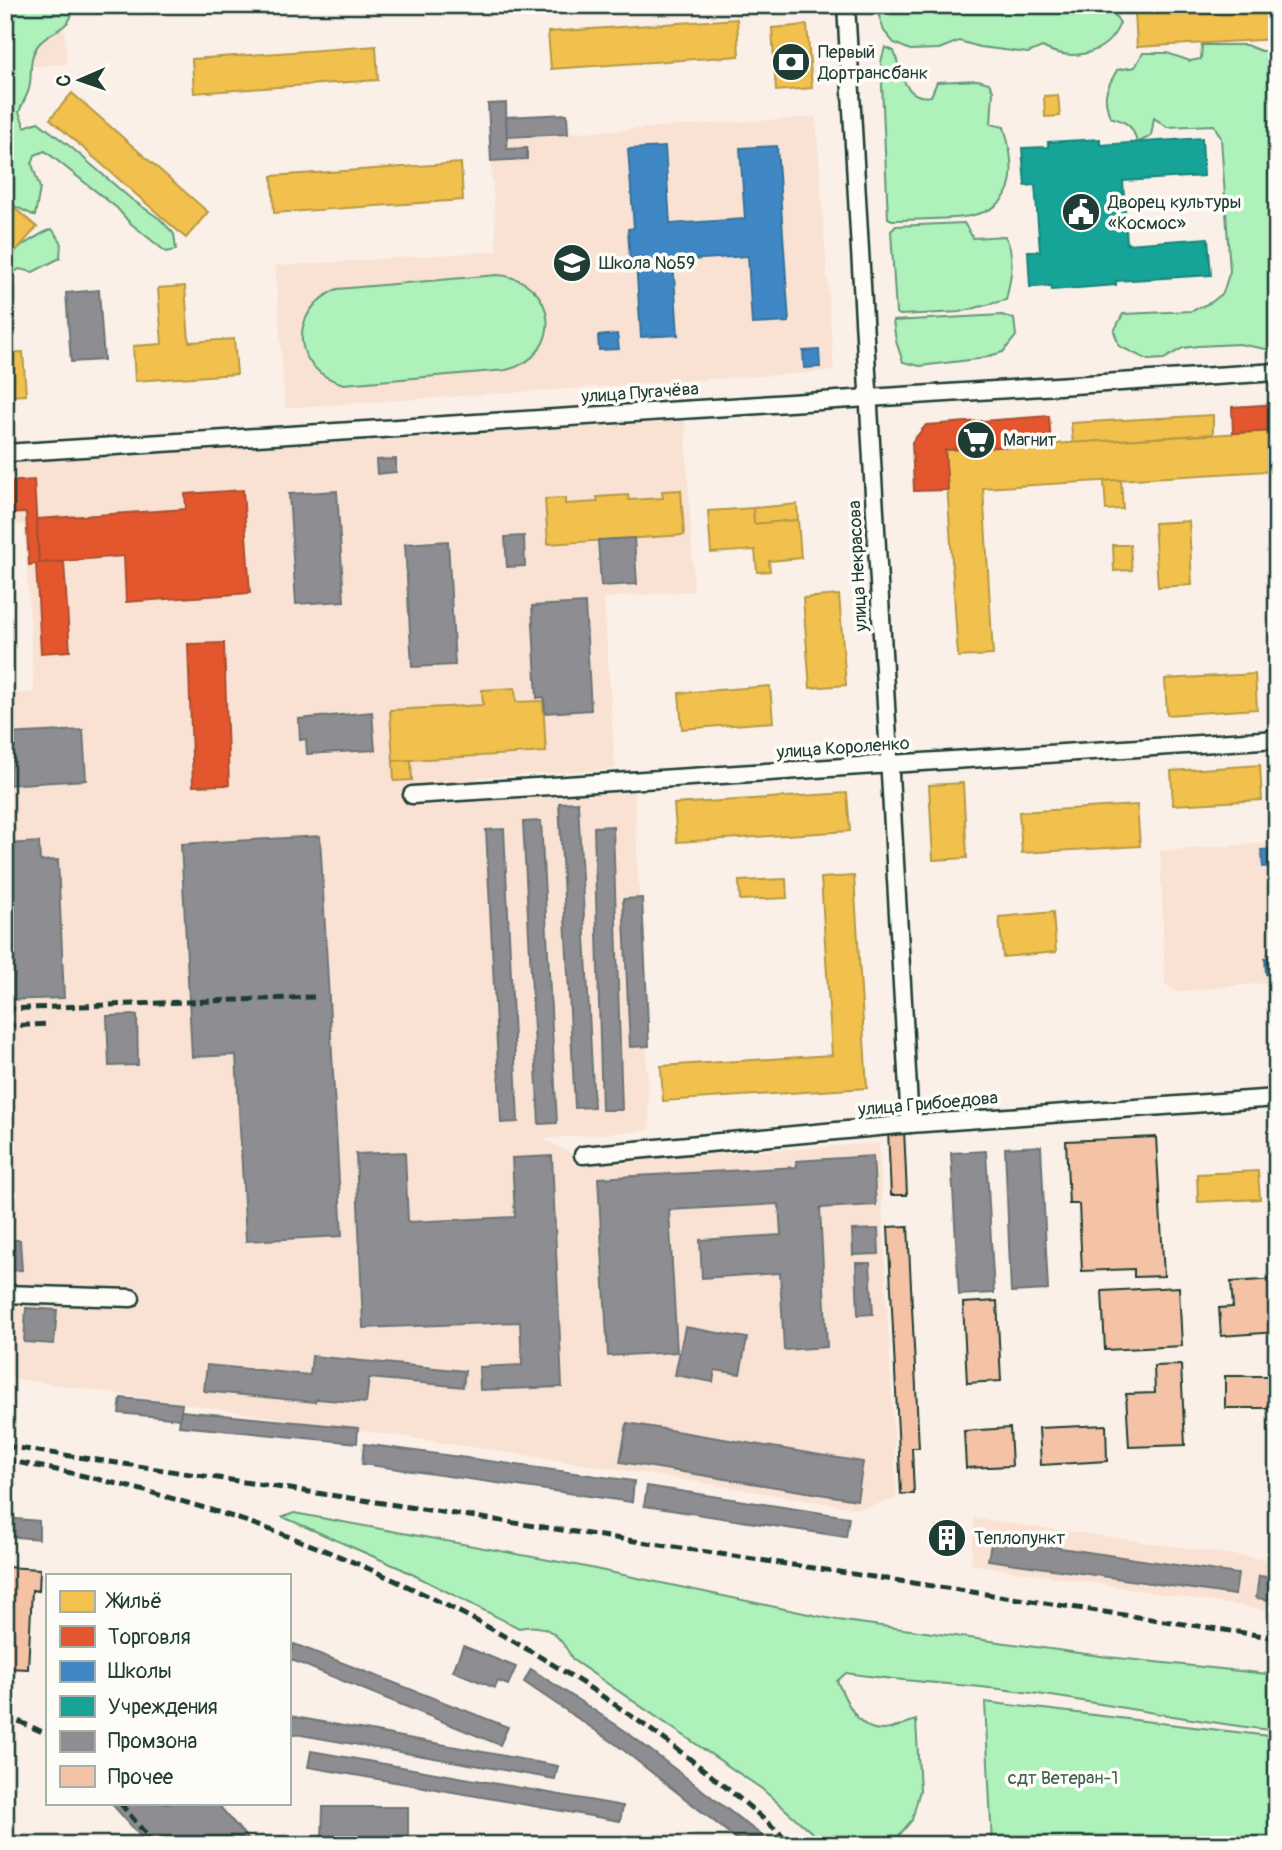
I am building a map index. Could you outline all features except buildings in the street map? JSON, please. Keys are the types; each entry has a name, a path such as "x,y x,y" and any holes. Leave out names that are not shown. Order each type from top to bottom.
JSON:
{"street":[{"name":"улица Некрасова","path":"846,5 909,1124"},
{"name":"улица Пугачёва","path":"5,453 1277,372"},
{"name":"улица Короленко","path":"412,794 1277,739"},
{"name":"улица Грибоедова","path":"583,1155 909,1124 1277,1098"},
{"path":"5,1294 131,1298"}],"shaded area":[{"path":"5,5 63,5 67,64 5,68"},
{"name":"Школа №59","path":"816,117 834,371 285,408 275,260 276,266 497,251 491,161 527,159 527,148 507,149 507,137"},
{"path":"685,421 694,591 604,598 615,769 476,778 477,793 634,782 650,1130 543,1139 589,1162 879,1143 897,1499 860,1509 610,1468 5,1377 5,694 34,692 24,525 5,526 5,463"},
{"path":"1277,842 1277,982 1175,992 1165,984 1160,851"},
{"path":"974,1518 1277,1561 1277,1612 971,1564"}],"green space":[{"path":"14,5 73,5 66,24 44,39 35,50 31,62 30,86 19,112 25,127 38,122 131,199 160,219 174,234 176,250 166,252 129,222 117,208 45,151 35,155 32,164 40,188 35,216 14,206 5,196 5,13 15,18"},
{"path":"883,5 1109,5 1120,23 1106,43 1087,53 1076,55 1053,52 1042,47 1028,53 980,47 959,41 939,49 910,50 894,43 884,31 879,16"},
{"path":"1202,45 1246,45 1261,51 1277,50 1277,351 1239,344 1198,346 1183,348 1164,359 1148,360 1119,346 1114,331 1123,314 1192,311 1212,302 1223,293 1230,271 1221,138 1214,125 1167,127 1154,118 1151,136 1137,143 1128,125 1110,117 1106,92 1117,70 1135,67 1143,53 1167,53 1190,61 1201,59"},
{"path":"885,47 894,51 905,83 915,94 931,96 937,82 978,80 989,83 993,91 991,124 1004,127 1011,160 1010,185 1001,201 987,211 944,219 888,218 881,62"},
{"path":"964,223 973,238 1005,236 1011,259 1006,300 960,312 896,313 891,231 896,226"},
{"path":"52,229 61,242 60,258 33,272 19,269 5,279 5,247 8,250 20,246"},
{"path":"497,275 518,280 533,290 543,303 547,319 546,335 539,350 525,362 506,370 344,384 326,377 313,366 305,354 303,325 310,311 321,299 337,289"},
{"path":"1002,315 1014,319 1016,336 1003,352 978,359 920,366 903,362 893,321"},
{"path":"294,1513 576,1565 837,1620 1108,1657 1277,1675 1277,1731 1014,1691 846,1673 837,1681 854,1713 867,1726 884,1730 916,1720 920,1790 912,1820 891,1845 826,1845 762,1789 573,1660 564,1644 546,1629 529,1626 519,1628 402,1569 283,1517"},
{"name":"сдт Ветеран-1","path":"985,1702 1277,1737 1277,1845 992,1845"}],"railway":[{"path":"5,1009 314,997"},
{"path":"5,1026 50,1024"},
{"path":"5,1446 1277,1638"},
{"path":"5,1460 116,1484 223,1514 327,1551 427,1596 523,1647 616,1706 706,1772 793,1845"},
{"path":"5,1715 46,1734"},
{"path":"121,1804 155,1845"}],"place":[{"name":"Первый Дортрансбанк","path":"791,62"},
{"name":"Дворец культуры «Космос»","path":"1081,212"},
{"name":"Школа №59","path":"572,263"},
{"name":"Магнит","path":"976,440"},
{"name":"Теплопункт","path":"947,1538"}]}
